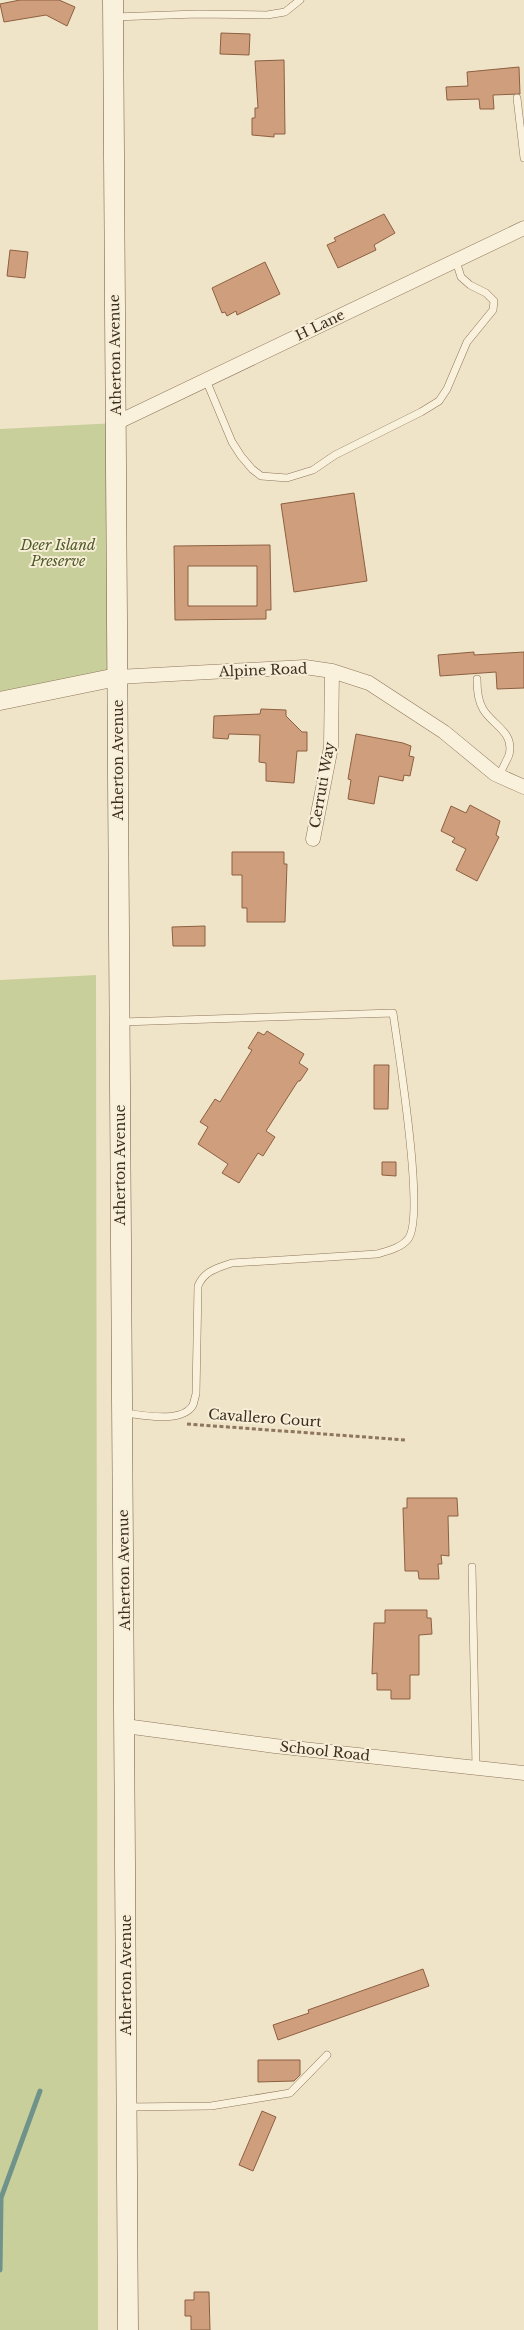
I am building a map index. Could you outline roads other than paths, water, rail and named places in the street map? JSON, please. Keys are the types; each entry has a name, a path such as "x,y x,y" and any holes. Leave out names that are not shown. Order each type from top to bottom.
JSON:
{"main road":[{"name":"Atherton Avenue","path":"113,8 119,1022 126,1726 128,2330"}],"street":[{"name":"H Lane","path":"116,422 524,228"},
{"name":"Alpine Road","path":"117,677 305,667 332,671 369,683 444,732 499,776 524,787"},
{"name":"Cerruti Way","path":"313,839 331,746 332,671"},
{"path":"0,701 117,677"},
{"name":"School Road","path":"126,1726 275,1746 524,1773"}],"lane":[{"path":"113,8 198,14 267,15 285,12 300,0"},
{"path":"517,98 524,158"},
{"path":"206,380 232,442 252,470 261,476 287,478 313,470 335,455 421,412 439,401 447,390 467,342 492,310 494,301 486,292 470,285 461,277 456,261"},
{"path":"477,679 479,698 483,710 504,732 509,741 509,754 499,776"},
{"path":"119,1022 393,1013 411,1148 414,1214 413,1227 408,1240 395,1249 377,1254 232,1263 215,1268 202,1276 198,1286 196,1394 192,1406 182,1414 164,1418 122,1413"},
{"path":"472,1567 476,1768"},
{"path":"127,2107 211,2106 290,2093 327,2055"}],"waterway":[{"path":"0,2270 1,2198 40,2091"}],"park label":[{"name":"Deer Island Preserve","path":"58,554"}]}
